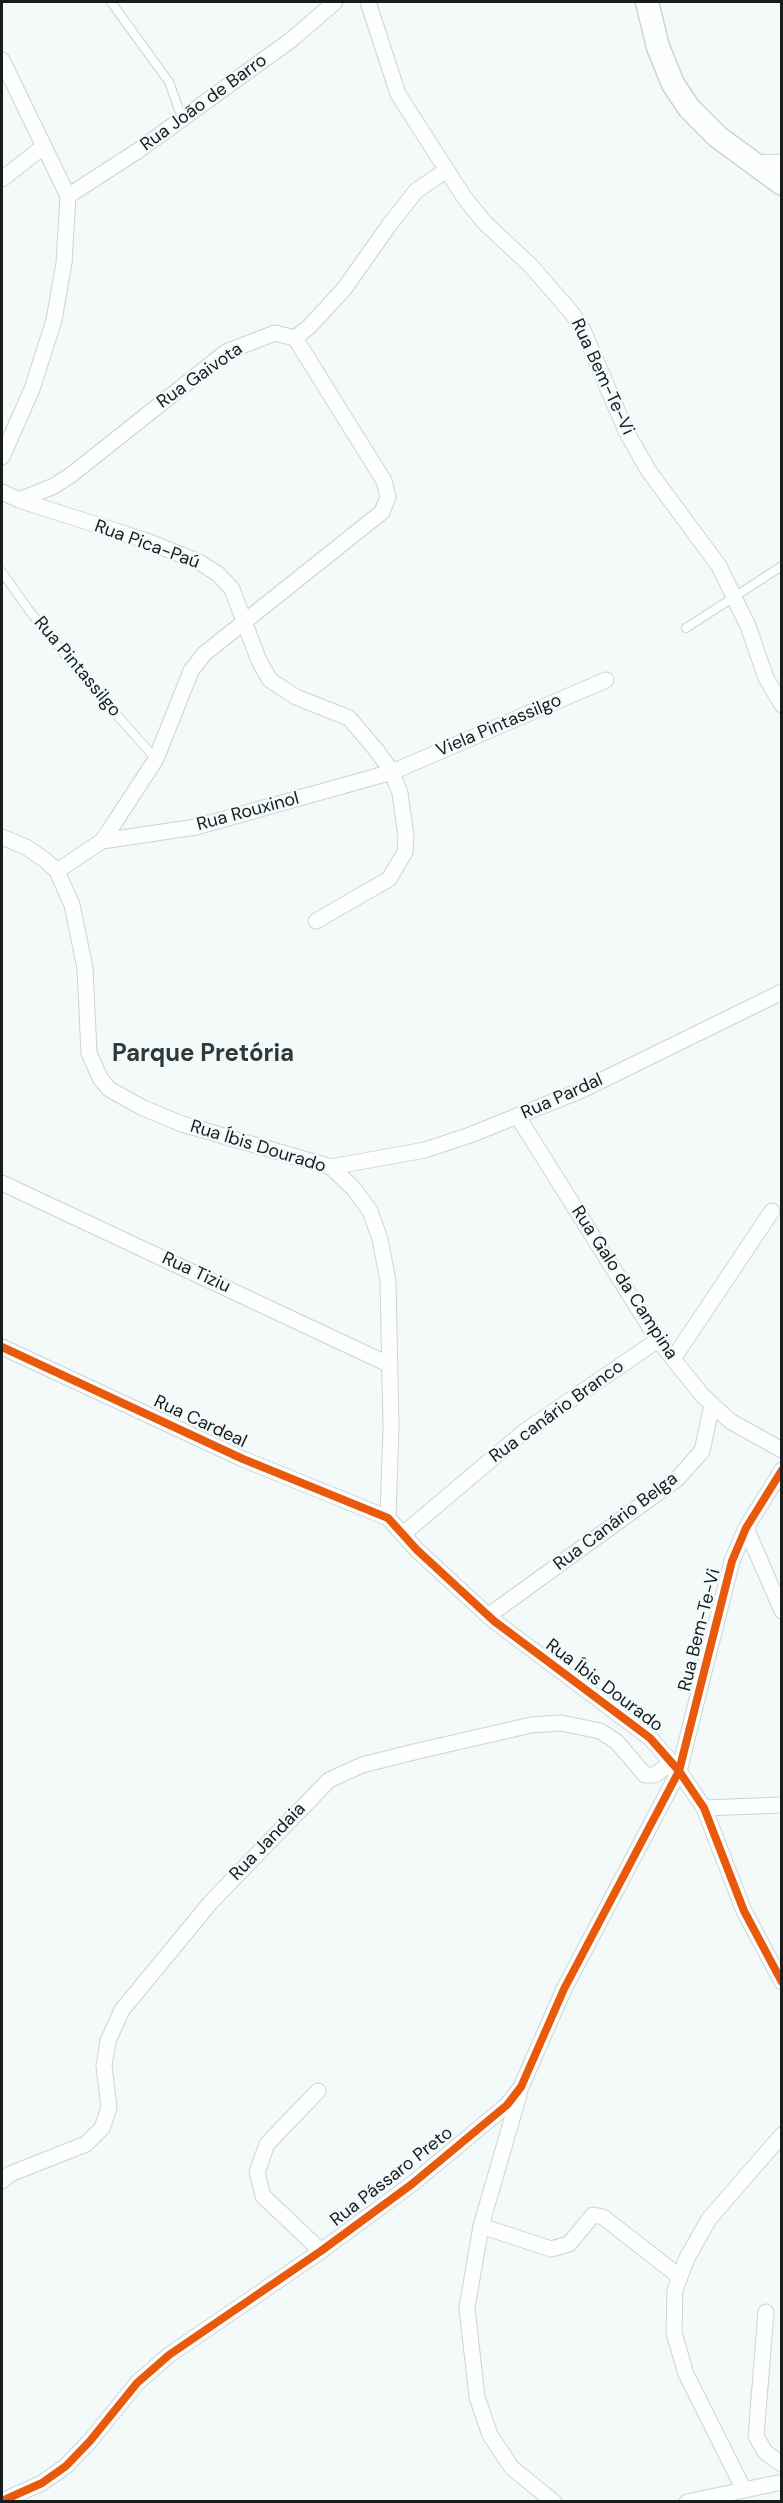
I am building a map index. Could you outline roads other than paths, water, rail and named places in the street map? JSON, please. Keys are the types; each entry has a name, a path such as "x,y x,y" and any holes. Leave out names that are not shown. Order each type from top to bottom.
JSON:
{"street":[{"name":"Rua Bem-Te-Vi","path":"368,2 398,94 445,171 484,222 531,266 572,312 583,330 626,431 648,470 709,550 735,597 766,678 782,705"},
{"path":"647,2 658,47 673,84 689,108 718,137 782,184"},
{"name":"Rua João de Barro","path":"68,196 139,150 291,40 324,4"},
{"path":"2,60 68,196 64,263 54,321 32,389 2,457"},
{"path":"2,179 43,147"},
{"path":"751,163 782,162"},
{"path":"2,837 26,847 57,871 102,841 156,759 191,671 204,654 382,512 388,497 384,481 295,338 337,298 390,224 417,191 445,171"},
{"name":"Rua Gaivota","path":"19,500 54,486 71,475 226,352 275,333 295,338"},
{"name":"Rua Pica-Paú","path":"2,492 19,500 144,540 199,562 218,574 232,589 244,623 270,680 296,697 349,718 392,772 403,807 406,837 405,852 397,868 389,879 373,890 316,921"},
{"name":"Viela Pintassilgo","path":"392,772 606,680"},
{"name":"Rua Rouxinol","path":"102,841 196,826 392,772"},
{"name":"Rua Íbis Dourado","path":"57,871 77,923 85,968 89,1053 100,1078 109,1089 141,1107 182,1124 331,1167 354,1189 370,1211 380,1239 388,1281 390,1365 388,1518 488,1616 642,1731 675,1767 704,1808 744,1911 782,1982"},
{"name":"Rua Pardal","path":"331,1167 425,1150 518,1117 582,1090 782,992"},
{"name":"Rua Galo da Campina","path":"518,1117 658,1340 673,1359 712,1405 730,1421 782,1450"},
{"name":"Rua Tiziu","path":"2,1182 390,1365"},
{"path":"673,1359 772,1211"},
{"name":"Rua canário Branco","path":"403,1534 525,1431 658,1340"},
{"name":"Rua Cardeal","path":"2,1347 243,1459 388,1518"},
{"name":"Rua Canário Belga","path":"488,1616 677,1479 702,1451 712,1405"},
{"name":"Rua Bem-Te-Vi","path":"675,1767 696,1713 722,1594 746,1528 782,1470"},
{"path":"746,1528 782,1611"},
{"name":"Rua Jandaia","path":"2,2181 10,2174 86,2144 102,2128 109,2108 104,2066 108,2041 122,2010 211,1902 329,1780 362,1765 531,1725 561,1723 584,1726 617,1742 645,1775 655,1775 675,1767"},
{"name":"Rua Pássaro Preto","path":"554,2502 512,2468 490,2435 477,2397 467,2308 481,2226 521,2087 564,1989 675,1767"},
{"path":"704,1808 782,1805"},
{"name":"Rua Pássaro Preto","path":"2,2501 42,2483 66,2466 90,2441 137,2383 169,2355 321,2251 412,2184 507,2105 521,2087"},
{"path":"318,2091 267,2144 258,2172 263,2196 321,2251"},
{"path":"744,2490 686,2374 674,2333 675,2290 687,2258 709,2219 782,2135"},
{"path":"481,2226 551,2249 569,2244 593,2215 603,2217 680,2277"},
{"path":"766,2312 756,2436 765,2452 782,2464"},
{"path":"687,2502 782,2482"}],"lane":[{"path":"111,2 170,82 182,118"},
{"path":"686,628 782,566"},
{"name":"Rua Pintassilgo","path":"2,572 76,668 156,759"}],"district":[{"name":"Parque Pretória","path":"203,1055"}]}
